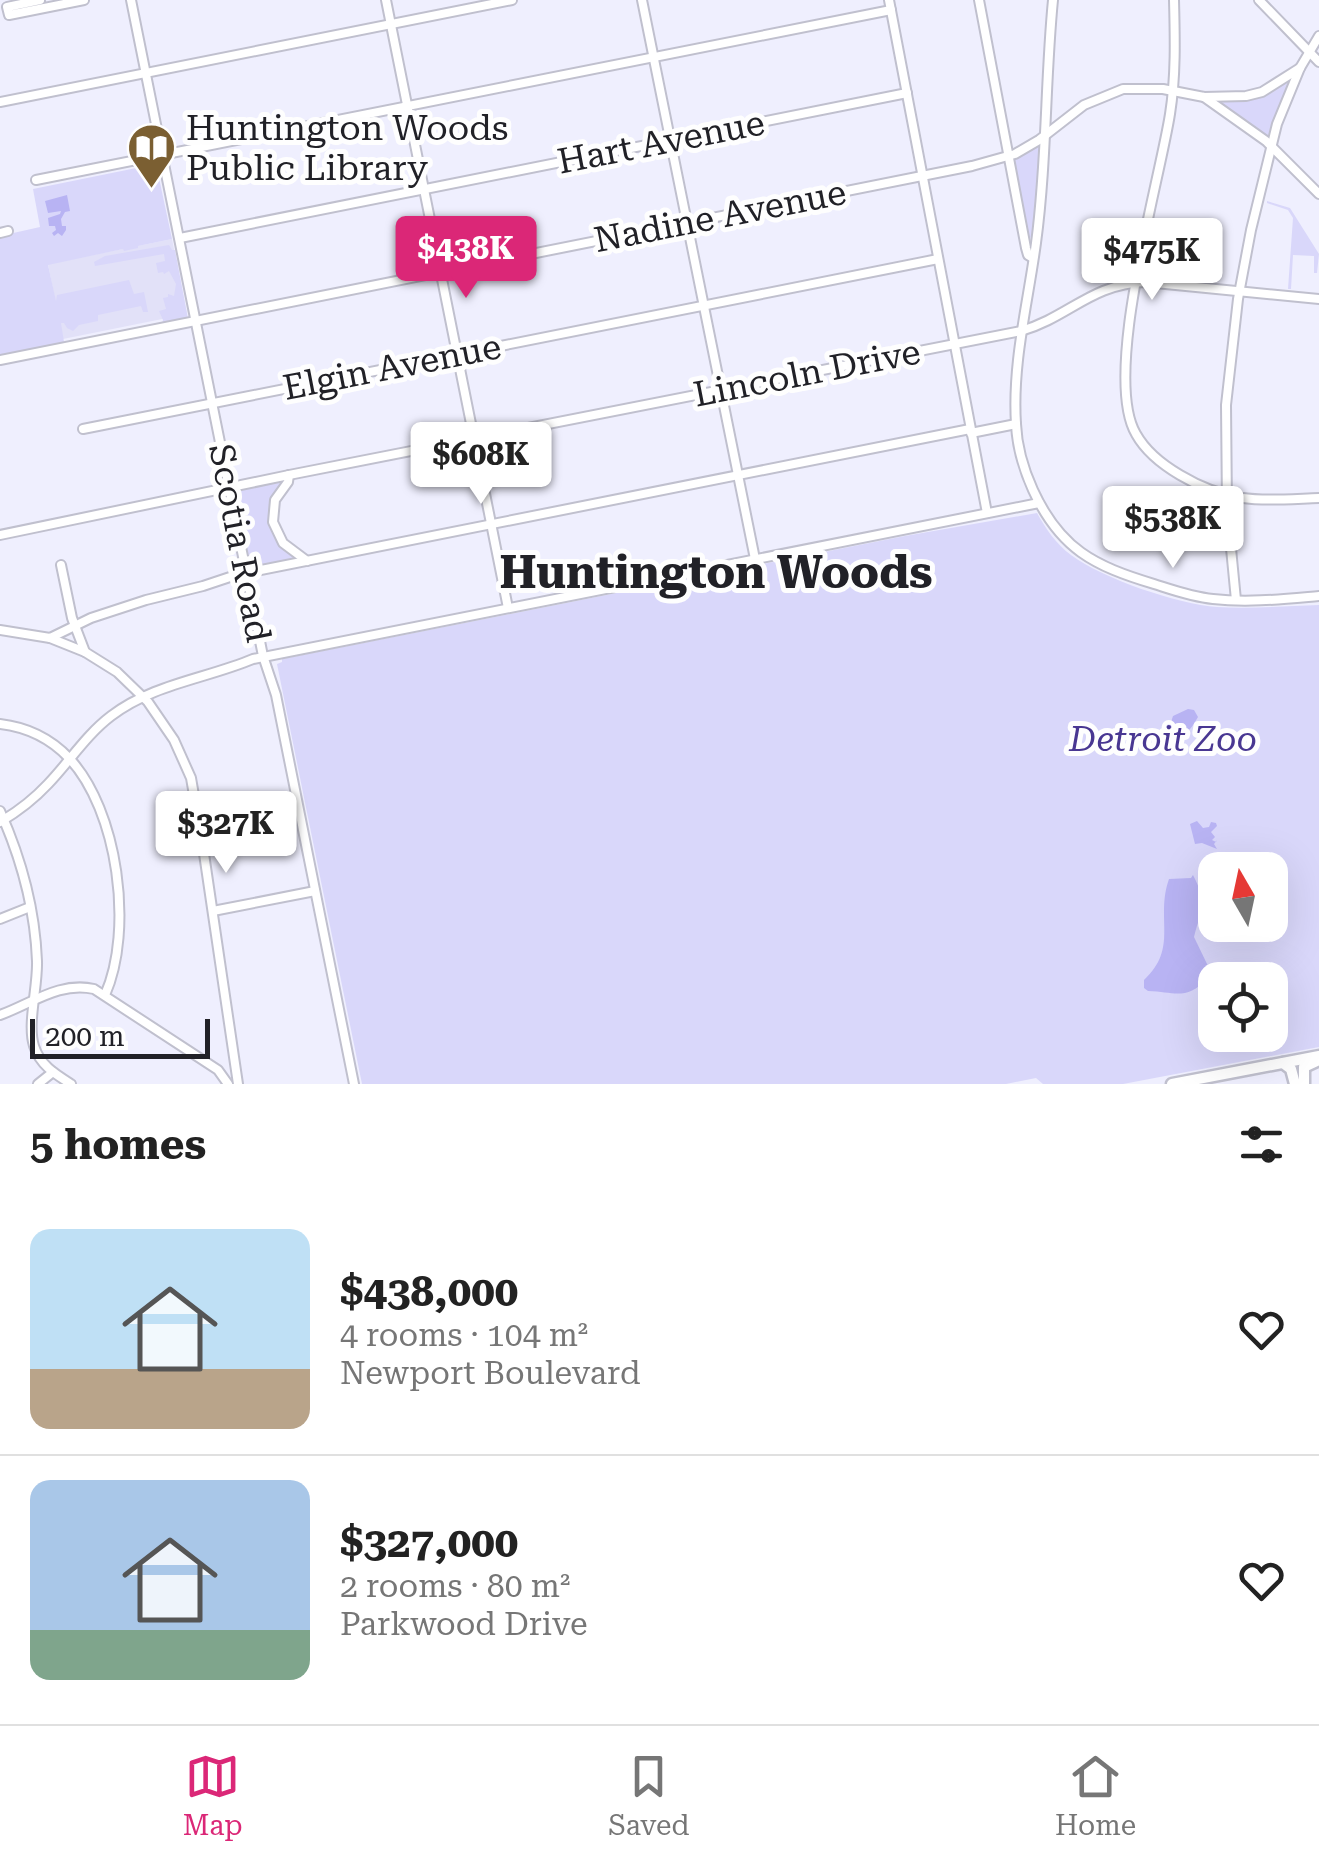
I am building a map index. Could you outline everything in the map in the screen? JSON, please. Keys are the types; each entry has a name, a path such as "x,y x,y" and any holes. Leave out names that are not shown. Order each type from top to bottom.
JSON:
{"main road":[{"path":"1172,1084 1319,1058"},
{"path":"1299,1082 1305,1066 1319,1058"},
{"path":"1282,1062 1290,1066 1299,1082"}],"street":[{"path":"40,0 7,6 9,15 84,0"},
{"name":"Scotia Road","path":"132,0 263,656 276,695 354,1084"},
{"path":"386,0 508,608"},
{"path":"0,102 512,0"},
{"path":"642,0 755,560"},
{"path":"979,0 1024,240 1033,258"},
{"path":"1053,0 1043,182 1015,388 1022,466 1039,503 1064,540 1103,566 1187,595 1236,600 1319,596"},
{"path":"1174,0 1173,91 1136,282 1126,364 1125,396 1130,421 1144,446 1166,466 1226,497 1319,498"},
{"path":"1259,0 1319,62"},
{"path":"36,180 653,57 890,5 987,513"},
{"path":"1236,600 1226,497 1226,404 1239,292 1281,114 1300,68 1319,36"},
{"name":"Nadine Avenue","path":"0,360 923,176 1008,156 1030,146 1084,105 1124,89 1147,88 1204,97 1254,95 1300,68"},
{"name":"Hart Avenue","path":"180,238 907,93"},
{"path":"1204,97 1272,147 1319,194"},
{"path":"1047,106 1066,118"},
{"path":"1024,240 1036,241"},
{"name":"Elgin Avenue","path":"82,430 938,259"},
{"name":"Lincoln Drive","path":"0,535 1022,331 1105,289 1136,282 1319,300"},
{"path":"1026,312 1040,324"},
{"path":"50,638 146,600 247,573 1016,424"},
{"path":"290,475 275,500 273,522 283,543 308,561"},
{"path":"71,1084 41,1061 32,1041 37,960 30,906 18,856 1,818 47,786 107,719 143,696 263,656 1039,503"},
{"path":"61,564 72,618 85,652"},
{"path":"0,630 50,638 85,652 117,672 143,696 168,729 191,778 238,1084"},
{"path":"0,724 39,736 69,758 99,811 112,850 120,922 118,950 105,994"},
{"path":"213,912 315,892"},
{"path":"0,919 30,906"},
{"path":"0,1015 61,989 94,989 218,1070 228,1084"},
{"path":"218,1070 234,1060"},
{"path":"38,1084 53,1072"}],"shaded area":[{"path":"67,195 70,211 61,219 66,230 62,236 54,236 55,226 49,226 48,218 61,211 48,213 45,201"},
{"path":"172,239 187,314 63,339 48,264"},
{"path":"1188,709 1198,717 1193,725 1185,732 1171,732 1173,716"},
{"path":"1197,821 1203,828 1216,823 1211,832 1217,849 1195,844 1190,824"},
{"path":"1193,875 1198,887 1194,937 1206,962 1198,962 1198,986 1187,992 1148,991 1144,980 1155,968 1164,944 1169,879"}],"green space":[{"path":"1287,81 1290,84 1269,138 1220,103 1256,96"},
{"path":"1038,145 1042,148 1035,230 1029,238 1013,160"},
{"path":"156,164 172,239 48,265 56,301 57,295 129,280 134,294 144,292 148,312 143,312 141,306 98,315 98,321 79,325 73,331 61,323 64,342 0,355 0,236 40,227 33,189"},
{"path":"1267,201 1290,208 1319,254 1317,273 1314,256 1293,255 1291,289 1293,218 1288,210"},
{"path":"169,245 175,250 188,319 162,324 159,311 166,309 163,298 168,294 174,296 176,284 169,271 158,273 156,263 165,261 164,254 95,266 94,262 105,256"},
{"path":"280,481 271,524 297,557 254,568 249,564 236,494 239,489"},
{"name":"Detroit Zoo","path":"1037,513 1071,555 1141,589 1217,607 1319,605 1319,1047 1123,1084 1043,1084 1036,1078 1006,1084 362,1084 277,664 282,659"}],"place":[{"name":"Huntington Woods Public Library","path":"151,190"}],"district":[{"name":"Huntington Woods","path":"716,572"}]}
